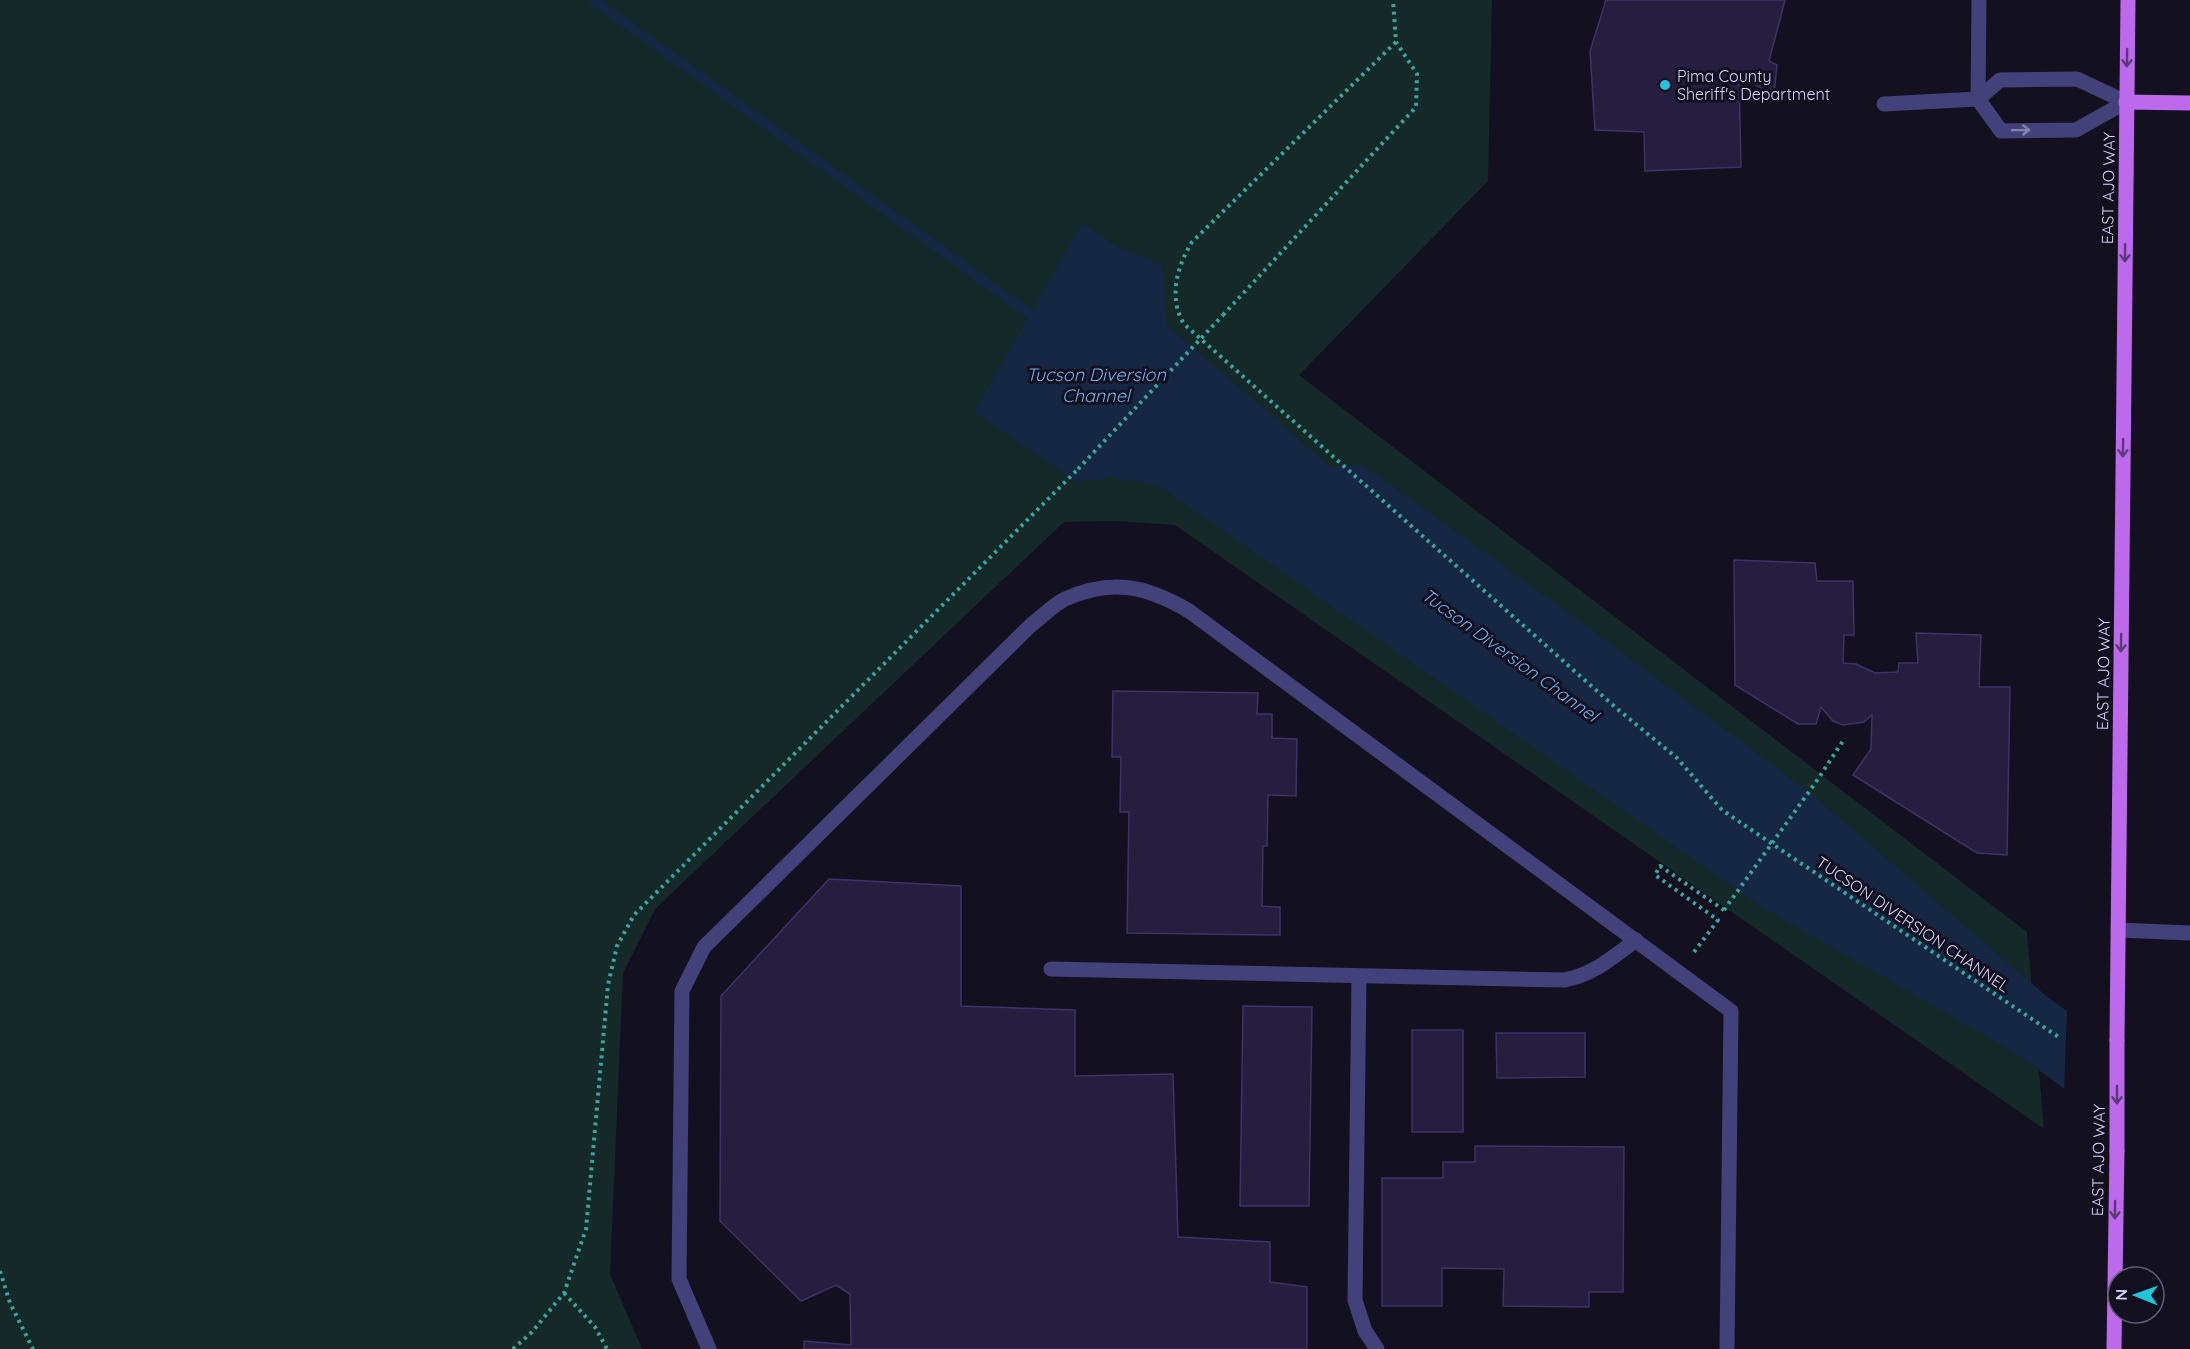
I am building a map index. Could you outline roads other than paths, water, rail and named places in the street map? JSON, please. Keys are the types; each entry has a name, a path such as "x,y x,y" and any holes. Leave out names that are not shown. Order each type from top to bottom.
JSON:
{"main road":[{"name":"EAST AJO WAY","path":"2114,1349 2128,0"},
{"path":"2127,102 2190,103"}],"lane":[{"path":"1979,0 1978,99 2001,131 2076,130 2127,102"},
{"path":"1884,104 1978,99 2000,80 2077,80 2127,102"},
{"path":"709,1349 679,1279 682,991 704,947 1031,625 1063,600 1099,588 1131,588 1162,595 1228,639 1731,1011 1728,1349"},
{"path":"2118,930 2190,933"},
{"path":"1052,969 1564,980 1581,977 1599,968 1636,940"},
{"path":"1359,977 1355,1300 1365,1331 1377,1349"}],"water":[{"name":"Tucson Diversion Channel","path":"1082,223 1117,247 1163,265 1166,324 1331,467 1363,465 1595,632 1813,795 2045,995 2190,1101 2190,1180 2015,1053 1760,906 1159,486 1111,477 1077,482 974,412"}],"waterway":[{"name":"Tucson Diversion Channel","path":"593,0 1041,322"}],"place":[{"name":"Pima County Sheriff's Department","path":"1665,85"}]}
